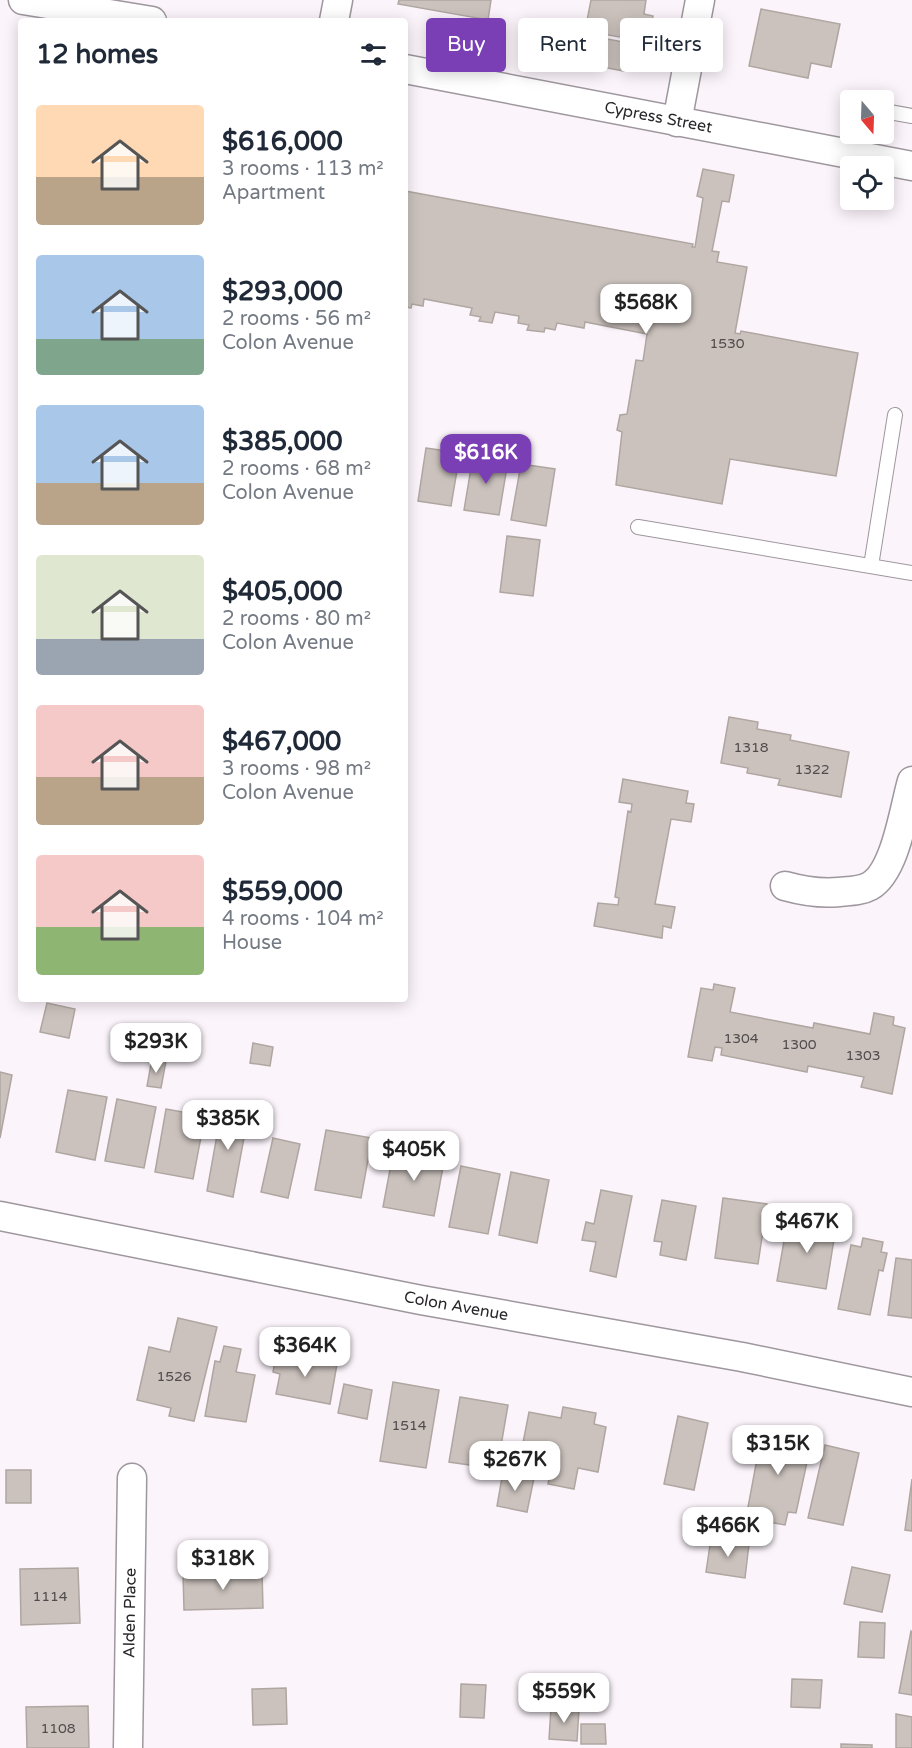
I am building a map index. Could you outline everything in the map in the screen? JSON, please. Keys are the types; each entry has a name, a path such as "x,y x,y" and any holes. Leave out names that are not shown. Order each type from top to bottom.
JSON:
{"street":[{"path":"23,0 134,18"},
{"path":"335,18 338,0"},
{"path":"677,122 700,0"},
{"name":"Cypress Street","path":"408,70 912,166"},
{"path":"784,886 822,894 857,891 871,885 882,875 890,862 912,781"},
{"name":"Colon Avenue","path":"0,1216 421,1300 742,1357 912,1392"},
{"name":"Alden Place","path":"128,1748 132,1478"}],"lane":[{"path":"894,113 912,116"},
{"path":"872,566 895,415"},
{"path":"638,527 912,573"}],"building":[{"path":"399,0 491,0 488,18 398,4"},
{"path":"591,0 646,0 644,14 653,16 653,18 620,18 620,37 608,35 608,18 588,18"},
{"path":"761,9 840,24 831,67 811,63 808,78 749,66"},
{"path":"608,39 620,41 620,70 608,68"},
{"path":"703,169 734,175 729,202 722,201 712,251 719,252 717,262 747,267 735,333 740,334 741,331 858,353 836,476 730,459 722,504 616,485 622,432 617,430 620,415 627,414 636,360 643,361 647,334 585,322 584,328 557,323 555,330 545,328 544,332 527,330 529,325 518,323 519,316 495,312 492,323 479,321 481,317 470,315 472,308 424,299 423,306 412,304 411,308 408,308 408,192 693,244 692,247 695,247 703,198 697,196"},
{"path":"426,448 460,453 451,506 418,501"},
{"path":"473,456 508,461 499,515 464,510"},
{"path":"521,464 555,469 546,526 511,520"},
{"path":"507,536 540,540 533,596 500,592"},
{"path":"729,717 758,722 757,729 791,735 790,740 849,752 841,797 778,785 780,779 747,773 748,768 721,763"},
{"path":"623,779 688,791 686,803 694,804 691,822 671,819 655,904 675,907 671,928 663,926 662,938 594,926 598,903 618,905 619,898 615,897 628,811 631,812 632,804 619,802"},
{"path":"714,984 735,988 730,1012 813,1028 814,1023 870,1034 874,1013 894,1017 893,1025 905,1028 892,1094 861,1087 864,1077 808,1066 807,1072 721,1055 722,1048 715,1047 712,1061 688,1057 701,988 713,990"},
{"path":"47,1003 75,1009 69,1038 40,1032"},
{"path":"253,1043 273,1047 270,1066 250,1063"},
{"path":"152,1059 166,1061 161,1088 147,1086"},
{"path":"0,1072 12,1075 0,1138"},
{"path":"68,1090 107,1097 95,1160 56,1152"},
{"path":"117,1099 156,1107 144,1168 105,1161"},
{"path":"222,1107 249,1111 233,1197 207,1191"},
{"path":"166,1109 205,1116 193,1179 155,1172"},
{"path":"326,1130 372,1138 361,1198 315,1190"},
{"path":"273,1138 300,1144 288,1198 261,1192"},
{"path":"394,1148 445,1156 434,1216 383,1207"},
{"path":"461,1166 500,1174 488,1234 449,1227"},
{"path":"511,1172 549,1180 537,1243 499,1235"},
{"path":"601,1190 632,1196 616,1277 590,1271 596,1242 582,1240 586,1222 594,1224"},
{"path":"723,1198 767,1204 758,1264 715,1258"},
{"path":"662,1200 696,1206 686,1260 660,1255 662,1242 654,1241"},
{"path":"788,1218 836,1227 826,1289 777,1281"},
{"path":"863,1238 883,1242 881,1252 887,1253 883,1271 879,1270 870,1315 838,1309 851,1245 861,1247"},
{"path":"896,1258 912,1260 912,1318 888,1315"},
{"path":"178,1318 217,1327 194,1421 169,1416 171,1408 137,1400 149,1347 170,1352"},
{"path":"224,1346 241,1349 236,1372 255,1375 246,1422 205,1416 215,1361 220,1362"},
{"path":"285,1354 337,1364 330,1404 276,1394 280,1374 273,1372 276,1355 284,1357"},
{"path":"393,1382 439,1390 426,1468 380,1461"},
{"path":"344,1384 372,1390 367,1419 338,1413"},
{"path":"460,1397 508,1405 497,1469 449,1462"},
{"path":"563,1407 596,1413 594,1424 606,1427 598,1472 578,1468 574,1489 548,1484 552,1463 520,1458 529,1412 561,1418"},
{"path":"678,1416 708,1423 694,1490 664,1484"},
{"path":"760,1429 812,1439 796,1513 788,1512 785,1525 746,1518 760,1443 758,1442"},
{"path":"825,1445 859,1453 843,1525 808,1518"},
{"path":"6,1470 31,1470 31,1503 6,1503"},
{"path":"503,1472 534,1478 527,1512 497,1506"},
{"path":"912,1479 912,1531 905,1530"},
{"path":"711,1538 749,1544 745,1578 706,1572"},
{"path":"852,1567 890,1575 882,1612 844,1604"},
{"path":"78,1568 80,1623 21,1625 20,1569"},
{"path":"262,1572 263,1608 184,1610 183,1573"},
{"path":"860,1622 885,1623 884,1658 858,1657"},
{"path":"912,1632 912,1695 899,1693"},
{"path":"792,1679 822,1680 820,1708 791,1707"},
{"path":"461,1684 486,1685 484,1718 460,1717"},
{"path":"286,1688 287,1724 253,1725 252,1689"},
{"path":"88,1706 89,1748 27,1748 26,1707"},
{"path":"551,1708 579,1709 577,1741 549,1739"},
{"path":"896,1714 912,1717 912,1748 896,1748"},
{"path":"581,1724 605,1724 606,1744 581,1744"},
{"path":"841,1744 872,1745 872,1748 841,1748"}]}
